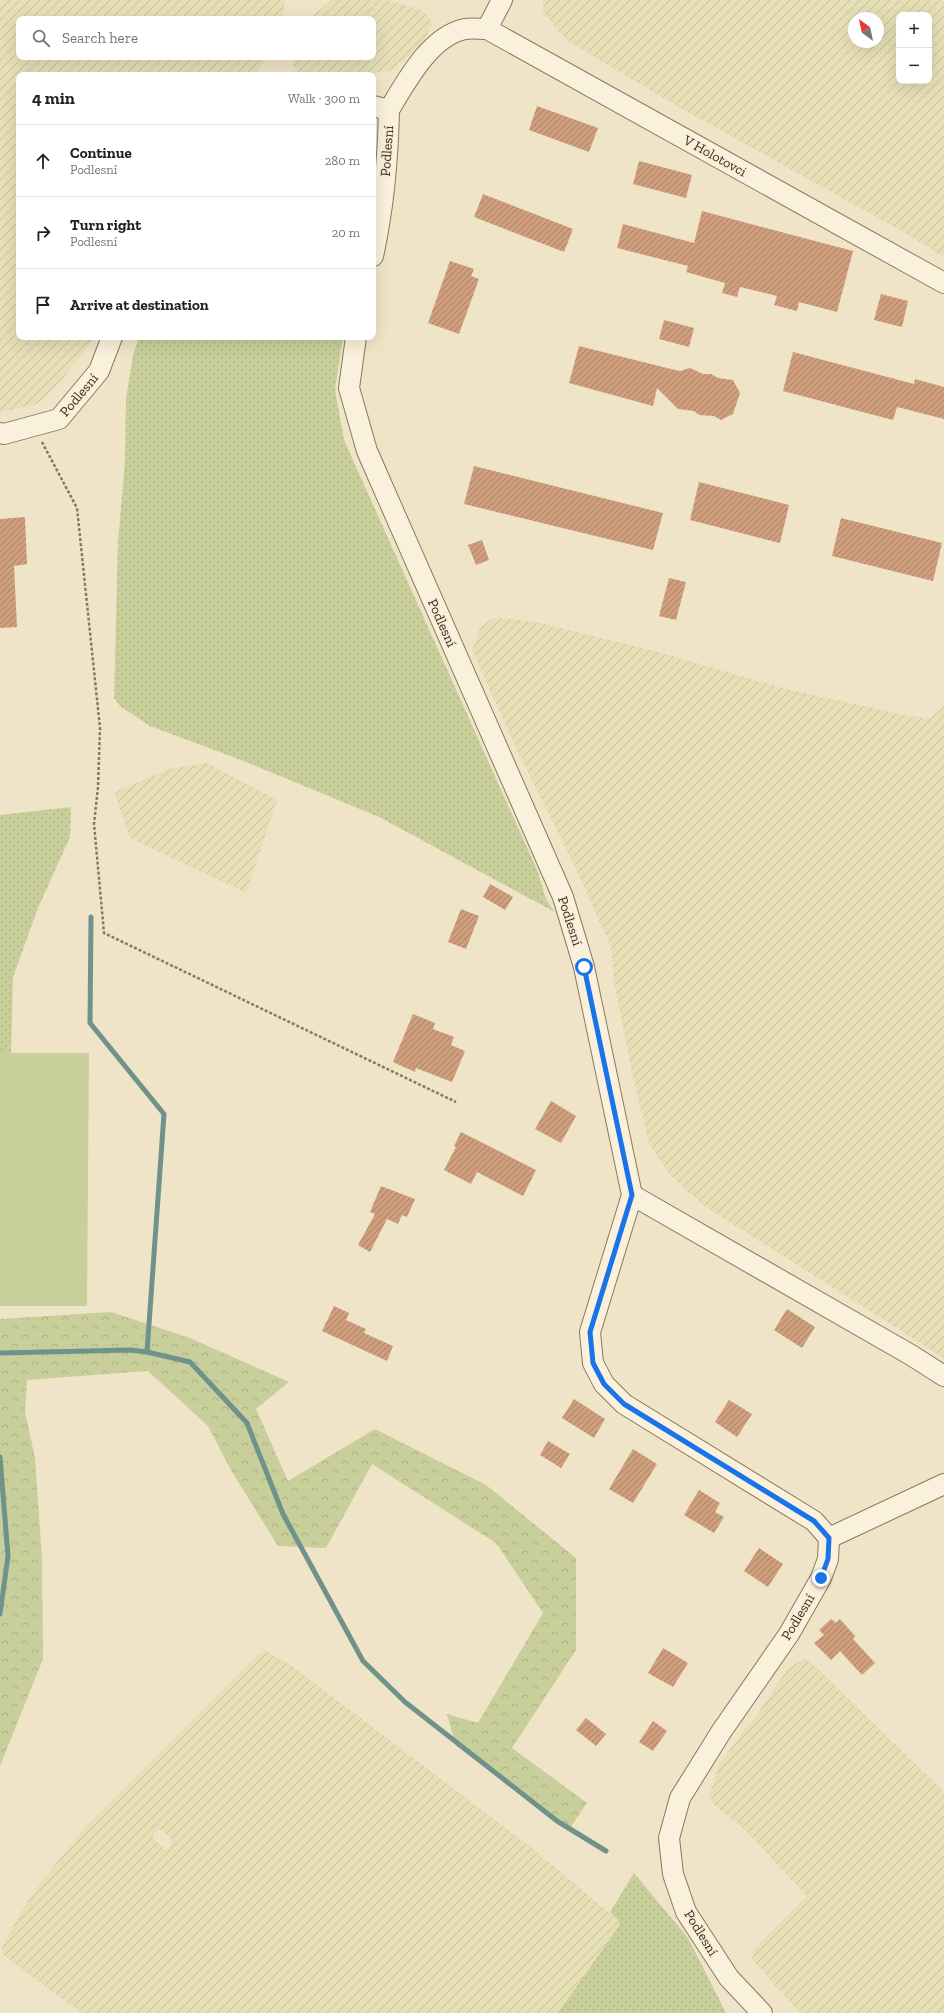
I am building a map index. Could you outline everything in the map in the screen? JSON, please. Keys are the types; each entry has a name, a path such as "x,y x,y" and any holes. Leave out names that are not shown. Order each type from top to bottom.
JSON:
{"street":[{"path":"381,108 421,59 448,36 465,29 487,29 502,0"},
{"name":"V Holotovci","path":"487,29 944,283"},
{"name":"Podlesní","path":"376,242 382,213 388,153 381,108"},
{"name":"Podlesní","path":"0,433 4,434 59,419 99,371 111,340"},
{"name":"Podlesní","path":"356,340 350,388 367,451 563,897 584,967 632,1195 590,1332 593,1363 604,1384 624,1404 814,1521 829,1538 828,1559 821,1578 789,1634 721,1732 680,1798 668,1838 673,1874 686,1912 729,1978 762,2013"},
{"path":"632,1195 911,1354 944,1376"},
{"path":"829,1538 944,1484"}],"path":[{"path":"34,425 77,508 100,728 98,787 94,824 104,933 456,1102"}],"shaded area":[{"path":"0,0 285,0 283,16 16,16 16,60 266,60 257,72 16,72 16,340 93,340 63,378 37,404 0,412"},
{"path":"331,0 387,0 421,10 428,16 432,23 425,39 412,54 389,71 298,72 294,67 294,60 376,60 376,16 312,16"},
{"path":"543,0 944,0 944,257 905,233 677,106 568,41 543,13"},
{"path":"493,618 539,623 654,651 786,689 914,717 931,718 944,706 944,1358 703,1205 669,1174 649,1143 632,1073 614,980 611,947 575,867 518,752 472,650 481,626"},
{"path":"207,763 277,800 246,893 130,838 115,794 119,790 169,769"},
{"path":"266,1651 292,1666 532,1848 619,1921 619,1926 558,2013 81,2013 2,1954 2,1948 20,1914 41,1882 89,1823 257,1655","holes":["157,1830 162,1830 171,1839 172,1844 169,1848 165,1849 153,1839 153,1835"]},
{"path":"805,1659 813,1664 944,1792 944,2013 800,2013 752,1959 754,1949 807,1896 743,1828 714,1805 709,1796 719,1765 743,1731 753,1721 786,1671 796,1663"}],"green space":[{"path":"138,340 343,340 335,390 344,440 538,872 546,899 555,912 379,817 241,760 150,726 120,706 114,698 118,542 125,461 126,399 133,355"},
{"path":"71,807 70,837 38,908 13,977 11,1053 0,1053 0,815"},
{"path":"0,1053 89,1053 87,1306 0,1306"},
{"path":"111,1312 190,1338 289,1382 256,1409 288,1481 375,1429 486,1485 576,1558 576,1650 512,1748 587,1803 570,1828 456,1746 447,1714 478,1723 543,1613 496,1543 372,1464 326,1548 278,1546 232,1472 208,1426 148,1371 27,1380 25,1412 35,1458 42,1558 43,1659 0,1766 0,1319"},
{"path":"634,1873 688,1938 726,2013 558,2013 619,1926 619,1921 610,1912"}],"building":[{"path":"537,106 598,128 589,152 529,130"},
{"path":"639,161 692,175 686,198 633,184"},
{"path":"483,194 573,229 564,252 474,217"},
{"path":"702,211 853,251 837,312 799,302 797,311 774,305 777,296 740,287 737,297 722,293 725,283 686,272 688,266 617,248 623,224 694,243"},
{"path":"450,261 474,269 471,276 479,279 459,334 428,323"},
{"path":"881,294 908,301 902,327 874,320"},
{"path":"664,320 694,328 689,347 659,339"},
{"path":"579,346 680,371 690,368 703,374 711,374 718,378 733,380 740,393 733,414 721,420 714,416 699,415 694,411 678,409 657,388 653,406 569,383"},
{"path":"793,352 914,384 915,379 944,387 944,419 897,407 893,420 783,391"},
{"path":"474,466 663,513 653,550 464,504"},
{"path":"699,482 789,505 780,543 690,520"},
{"path":"25,517 27,564 14,566 17,627 0,628 0,519"},
{"path":"841,518 942,543 933,581 832,556"},
{"path":"482,540 489,560 476,565 468,545"},
{"path":"669,578 686,582 676,620 659,616"},
{"path":"490,884 513,897 505,910 483,897"},
{"path":"461,909 479,916 466,949 448,942"},
{"path":"413,1014 435,1023 433,1029 454,1037 451,1045 465,1051 452,1082 416,1068 415,1072 393,1062"},
{"path":"551,1101 576,1116 561,1143 535,1129"},
{"path":"461,1132 536,1170 523,1196 477,1172 471,1184 444,1170 456,1147 454,1146"},
{"path":"381,1186 415,1199 407,1217 402,1215 398,1224 387,1219 370,1252 358,1245 375,1214 370,1212"},
{"path":"334,1306 349,1313 346,1320 366,1329 364,1333 393,1346 387,1361 322,1331"},
{"path":"787,1309 815,1327 802,1348 774,1330"},
{"path":"574,1399 605,1419 594,1438 562,1418"},
{"path":"729,1400 752,1414 737,1437 715,1422"},
{"path":"548,1441 570,1454 561,1468 540,1455"},
{"path":"633,1449 657,1464 633,1503 609,1489"},
{"path":"699,1490 720,1503 715,1512 724,1517 714,1533 684,1515"},
{"path":"759,1548 783,1564 768,1587 744,1571"},
{"path":"831,1619 836,1623 840,1619 855,1636 853,1639 875,1663 862,1675 840,1651 831,1660 814,1643 824,1635 819,1630"},
{"path":"663,1648 688,1663 673,1687 648,1673"},
{"path":"586,1718 606,1734 596,1746 576,1730"},
{"path":"653,1721 667,1731 653,1751 639,1742"}],"waterway":[{"path":"91,917 90,1023 164,1114 147,1352"},
{"path":"0,1353 130,1350 147,1352 190,1362 247,1423 283,1514 363,1661 405,1702 557,1821 606,1851"},
{"path":"0,1457 8,1556 0,1614"}],"route":[{"path":"584,967 632,1195 590,1332 593,1363 604,1384 624,1404 814,1521 829,1538 828,1559 821,1578"}]}
